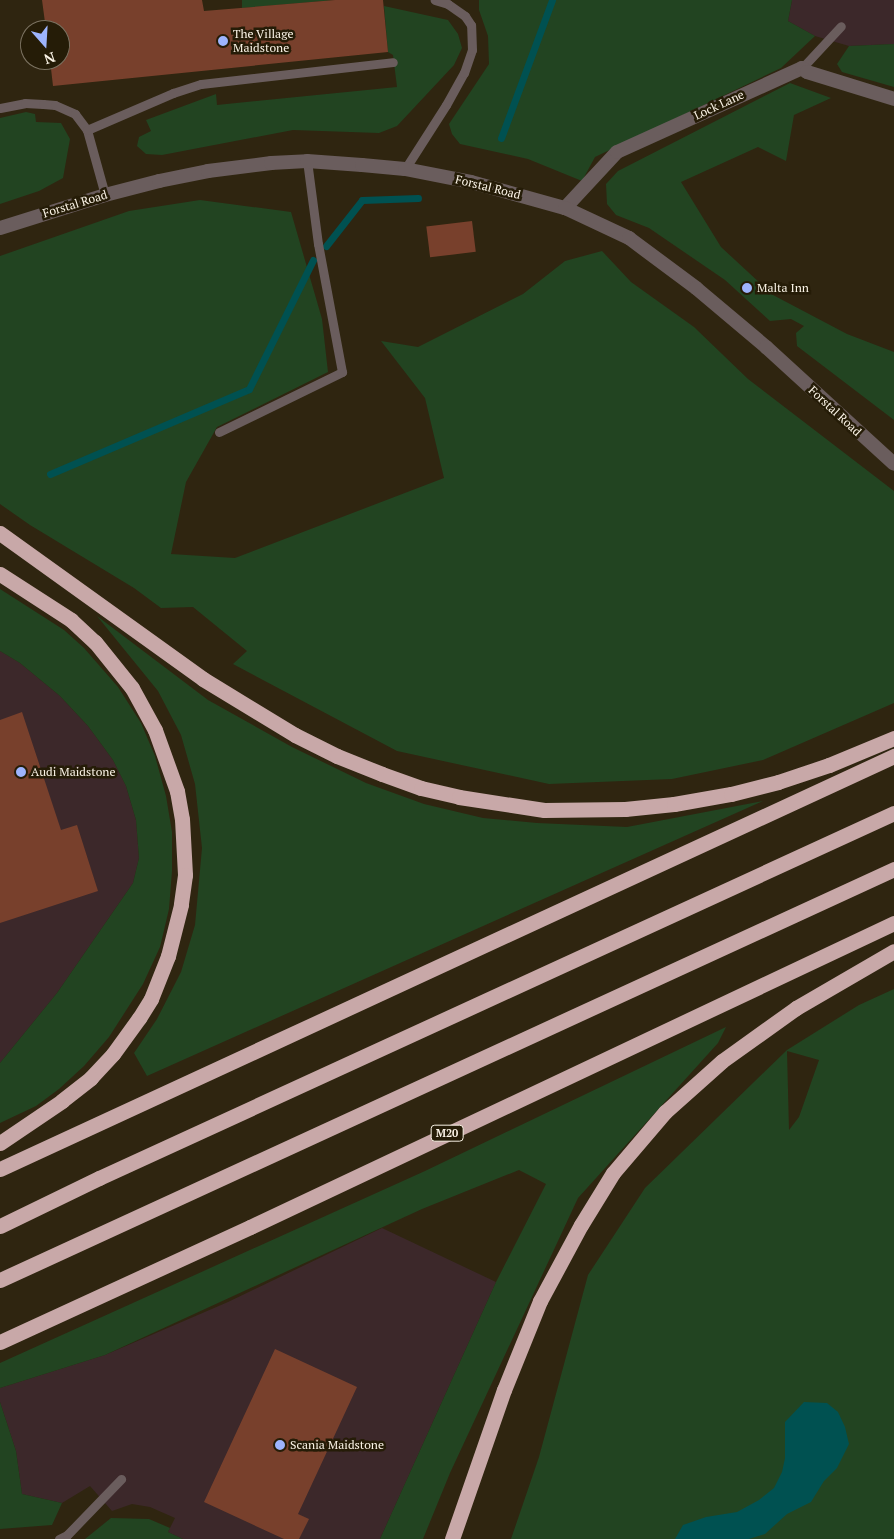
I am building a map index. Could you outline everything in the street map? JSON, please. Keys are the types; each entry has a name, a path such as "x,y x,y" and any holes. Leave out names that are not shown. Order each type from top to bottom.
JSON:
{"highway":[{"path":"0,533 203,679 295,735 337,756 382,774 421,788 459,797 544,810 625,810 674,804 730,794 778,782 829,765 894,738"},
{"path":"0,574 71,620 95,642 132,688 154,730 177,791 182,819 185,875 181,905 168,956 151,999 139,1018 113,1054 91,1078 62,1101 0,1143"},
{"path":"0,1169 894,756"},
{"path":"0,1226 117,1170 894,813"},
{"path":"0,1280 894,869"},
{"name":"M20","path":"0,1342 250,1227 894,923"},
{"path":"452,1539 504,1390 540,1302 581,1225 613,1173 665,1112 722,1061 796,1008 894,951"}],"street":[{"path":"802,68 807,72 894,100"},
{"name":"Lock Lane","path":"565,208 617,152 802,68"},
{"name":"Forstal Road","path":"0,228 105,195 208,171 271,163 308,162 405,169 471,182 565,208 629,238 696,288 766,347 894,464"}],"lane":[{"path":"405,169 446,106 464,73 472,50 471,25 465,16 448,4 435,0"},
{"path":"802,68 841,26"},
{"path":"87,130 174,93 201,84 393,62"},
{"path":"0,108 25,103 55,105 75,114 87,130 105,195"},
{"path":"219,432 342,372 318,244 308,162"},
{"path":"64,1538 121,1479"}],"shaded area":[{"path":"792,0 894,0 894,44 849,46 815,36 788,21"},
{"path":"0,651 20,663 60,696 88,726 113,760 126,786 136,820 139,858 133,883 57,993 0,1063"},
{"path":"382,1228 496,1282 380,1539 183,1539 168,1532 175,1518 150,1507 132,1504 112,1511 90,1486 62,1503 22,1494 16,1451 0,1402 0,1388 105,1355 228,1302"}],"green space":[{"path":"242,0 335,0 242,8"},
{"path":"479,0 792,0 788,21 815,36 781,68 595,157 582,181 528,159 460,144 452,134 449,124 489,64 488,36 479,10"},
{"path":"384,6 448,20 458,34 462,48 454,65 397,126 379,133 293,130 162,155 146,154 137,146 139,137 151,131 146,120 216,94 217,105 397,87 393,55 388,52"},
{"path":"894,44 894,87 842,72 837,64 849,46"},
{"path":"790,83 831,98 794,115 786,161 758,147 681,182 721,247 773,295 847,334 894,352 894,420 797,346 796,333 804,326 791,319 770,321 725,280 649,228 616,215 607,204 606,184 618,171"},
{"path":"26,112 35,114 36,122 61,123 70,139 63,178 39,191 0,204 0,118"},
{"path":"200,200 291,212 322,319 328,372 217,427 186,482 171,554 235,558 444,478 425,398 381,341 418,347 523,294 565,261 602,251 631,282 694,327 748,379 894,491 894,703 763,760 672,779 549,784 397,751 233,664 247,651 193,607 161,608 134,588 30,525 0,504 0,256 129,211"},
{"path":"0,589 64,630 84,648 118,687 141,723 155,756 166,796 172,832 172,871 169,909 160,947 143,984 109,1037 84,1066 59,1089 36,1106 0,1123 0,1063 57,993 133,883 139,858 136,820 126,786 113,760 88,726 60,696 20,663 0,651"},
{"path":"97,616 208,700 292,747 366,783 424,804 483,818 537,823 627,827 763,801 147,1076 134,1053 157,1019 181,972 195,925 202,848 195,784 181,735 158,691"},
{"path":"894,989 894,1539 511,1539 539,1457 588,1275 645,1188 787,1050 859,1005","holes":["787,1051 819,1060 799,1117 789,1130"]},
{"path":"726,1027 718,1043 578,1198 450,1473 423,1539 380,1539 496,1282 546,1184 519,1170 422,1209 105,1355 0,1388 0,1363 425,1171"},
{"path":"0,1402 16,1451 22,1494 62,1503 52,1525 0,1529"},
{"path":"111,1518 149,1519 170,1528 168,1532 183,1539 85,1539"}],"water":[{"path":"804,1402 827,1403 838,1412 845,1427 849,1444 837,1468 824,1481 811,1502 787,1514 765,1534 749,1539 675,1539 683,1525 706,1517 737,1512 759,1500 774,1488 782,1472 785,1458 785,1422"}],"building":[{"name":"The Village Maidstone","path":"42,0 202,0 204,11 335,0 383,0 388,52 53,86 51,70 70,70 70,20 45,20"},
{"path":"472,221 476,252 430,257 426,227"},
{"name":"Audi Maidstone","path":"22,712 61,830 77,825 98,891 0,923 0,720"},
{"name":"Scania Maidstone","path":"275,1349 357,1387 298,1514 309,1519 299,1539 284,1539 204,1502"}],"waterway":[{"path":"501,138 552,0"},
{"path":"326,246 362,200 418,198"},
{"path":"50,474 249,389 313,260"}],"place":[{"name":"The Village Maidstone","path":"223,41"},
{"name":"Malta Inn","path":"747,288"},
{"name":"Audi Maidstone","path":"21,772"},
{"name":"Scania Maidstone","path":"280,1445"}]}
